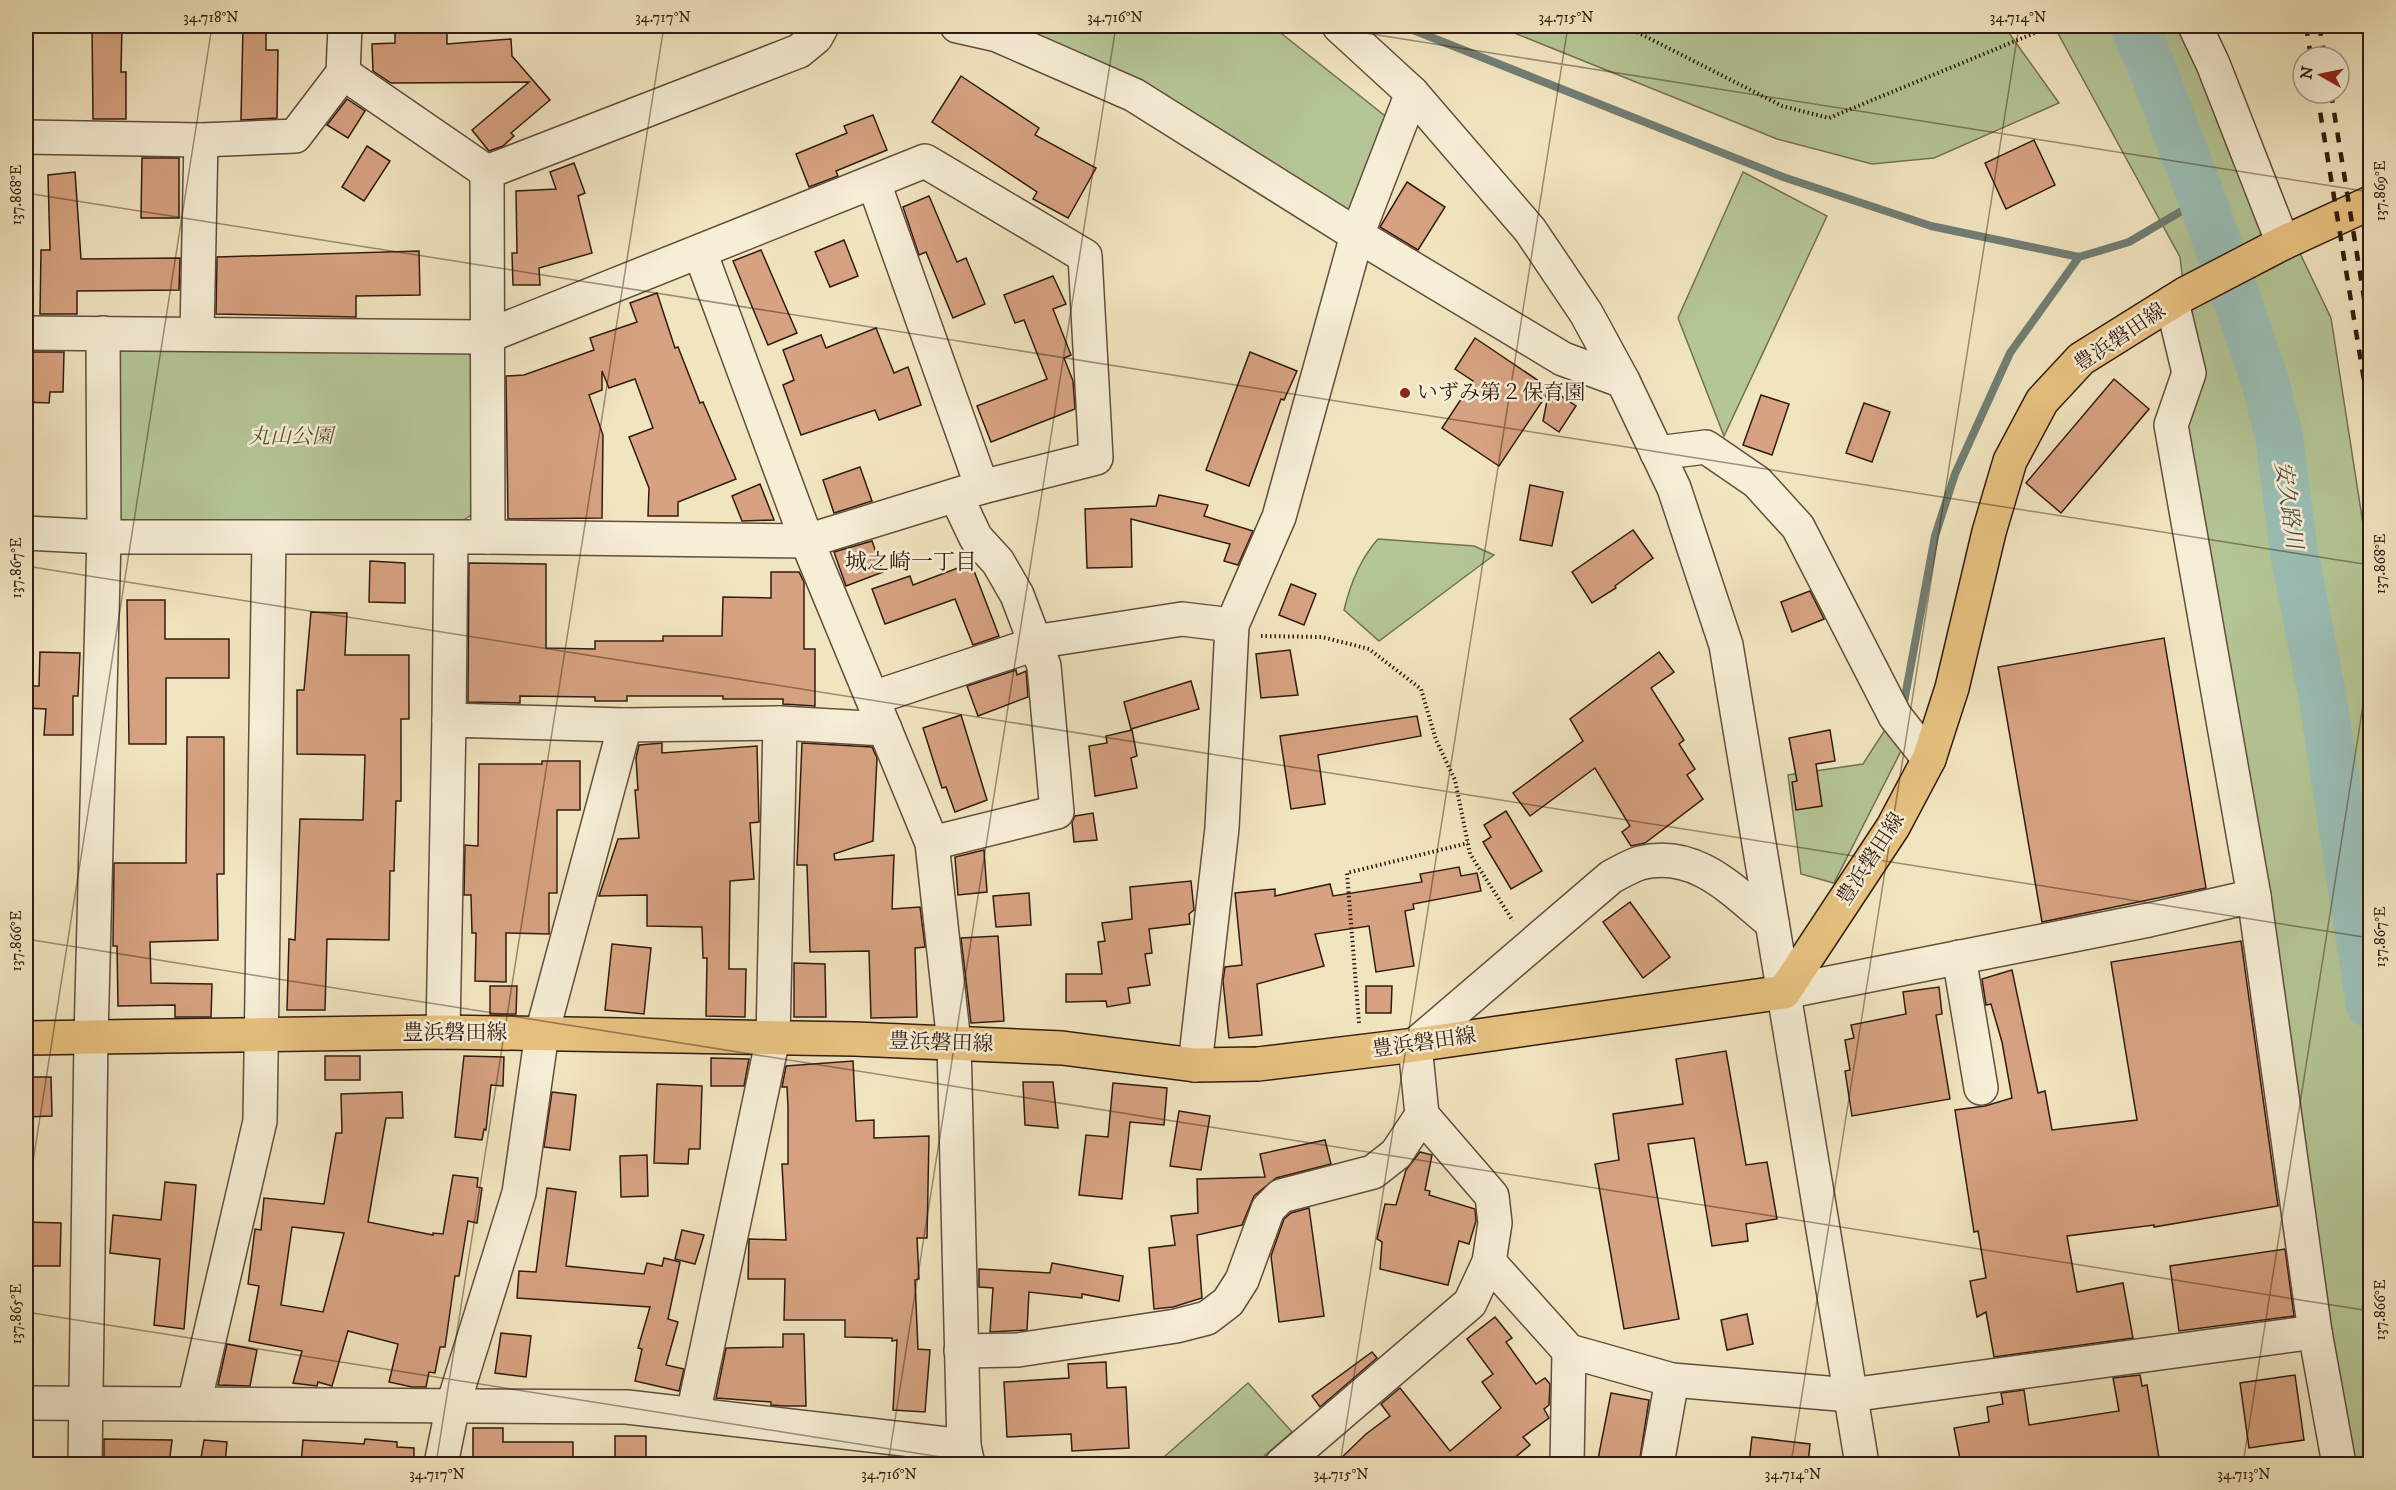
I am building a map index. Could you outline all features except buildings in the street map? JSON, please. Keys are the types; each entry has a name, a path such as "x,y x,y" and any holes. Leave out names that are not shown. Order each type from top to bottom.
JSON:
{"main road":[{"name":"豊浜磐田線","path":"26,1038 443,1032 773,1038 1062,1048 1195,1065 1258,1064 1415,1045 1784,992 1893,827 1929,759 1952,688 1989,532 2010,461 2042,401 2081,359 2179,298 2283,243 2370,202"}],"street":[{"path":"26,137 201,140 295,136 343,73 345,26"},
{"path":"487,172 799,51 816,37 822,26"},
{"path":"957,26 997,35 1134,95 1356,235 1563,359 1623,381"},
{"path":"1339,26 1412,93 1530,230 1586,313 1623,381 1674,488 1726,645 1862,1464"},
{"path":"2195,26 2213,64 2283,243"},
{"path":"343,73 487,172"},
{"path":"1195,1065 1222,828 1232,631 1279,517 1356,235 1412,93"},
{"path":"197,333 201,140"},
{"path":"26,333 485,337 925,161 1085,256 1096,458 969,492 807,541 488,537 104,537 26,533"},
{"path":"487,172 485,337 488,537"},
{"path":"874,183 969,492 976,538 998,562 1017,595 1044,666 1057,812 932,843"},
{"path":"26,1403 627,1407 693,1414 966,1455 954,1043 932,843 807,541 700,252"},
{"path":"2179,298 2189,373 2171,425 2254,896 2315,1332 2339,1464"},
{"path":"85,1464 91,1038 104,537 103,333"},
{"path":"1657,453 1706,447 1757,482 1798,527 1895,716 1929,759"},
{"path":"194,1404 260,1121 270,538"},
{"path":"443,1032 451,538"},
{"path":"873,698 1035,644 1182,619 1232,631"},
{"path":"449,720 625,725 780,723 885,729"},
{"path":"693,1414 773,1038 780,723"},
{"path":"441,1464 453,1405 519,1192 542,1034 625,725"},
{"path":"1282,1464 1470,1303 1489,1262 1496,1223 1492,1196 1422,1115 1415,1045 1611,877 1640,863 1670,860 1705,869 1772,923"},
{"path":"1784,992 2149,920 2254,896"},
{"path":"1959,957 1981,1088"},
{"path":"962,1351 1018,1350 1176,1326 1207,1318 1228,1302 1242,1280 1268,1209 1281,1197 1373,1172 1396,1154 1422,1115"},
{"path":"1489,1262 1569,1351 1672,1380 1850,1395 2315,1332"},
{"path":"1565,1463 1569,1351"},
{"path":"1657,1464 1672,1380"}],"path":[{"path":"1625,26 1782,106 1829,118 2037,32"},
{"path":"1232,631 1322,638 1370,649 1405,674 1421,689 1436,740 1455,780 1470,854 1530,946"},
{"path":"1361,1051 1347,873 1468,843"}],"green space":[{"path":"957,26 1272,26 1399,127 1361,224"},
{"path":"1497,26 2004,26 2059,103 1934,158 1872,164 1777,139"},
{"path":"2054,26 2191,26 2331,318 2370,569 2370,1464 2339,1464 2171,425 2194,376 2180,257"},
{"path":"1743,172 1827,216 1724,436 1678,318"},
{"name":"丸山公園","path":"464,349 471,357 472,514 460,523 122,525 112,515 111,361 120,351"},
{"path":"1378,539 1474,546 1494,555 1379,641 1344,610 1357,572"},
{"path":"1890,722 1902,749 1834,883 1801,874 1788,775 1863,764"},
{"path":"1248,1383 1292,1432 1255,1464 1156,1464"}],"waterway":[{"path":"1403,26 1783,177 1931,226 2079,257 2129,242 2202,199"},
{"name":"安久路川","path":"2134,26 2202,199 2265,381 2279,436 2294,553 2322,694 2370,1004"},
{"path":"1904,702 1935,536 1955,474 2010,353 2079,257"}],"railway":[{"path":"2306,26 2309,45"},
{"path":"2319,26 2323,45"},
{"path":"2319,105 2370,417"},
{"path":"2333,105 2370,335"}],"place":[{"name":"いずみ第２保育園","path":"1405,393"}],"district":[{"name":"城之崎一丁目","path":"911,562"}]}
